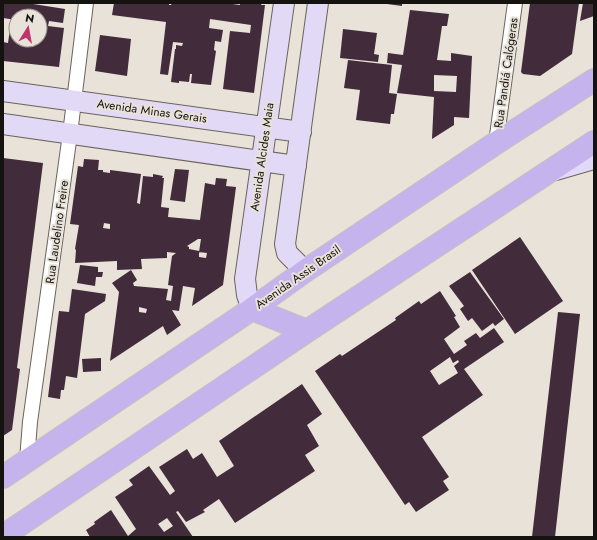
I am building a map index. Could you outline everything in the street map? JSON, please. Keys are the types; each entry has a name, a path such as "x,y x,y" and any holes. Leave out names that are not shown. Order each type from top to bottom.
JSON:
{"main road":[{"name":"Avenida Assis Brasil","path":"3,476 496,143 589,86"},
{"path":"3,536 307,331 594,142"},
{"path":"252,309 307,331"}],"street":[{"name":"Rua Laudelino Freire","path":"26,460 86,3"},
{"name":"Avenida Alcides Maia","path":"252,309 247,295 245,279 284,3"},
{"path":"305,271 287,253 285,244 318,3"},
{"name":"Rua Pandiá Calógeras","path":"496,143 515,3"},
{"name":"Avenida Minas Gerais","path":"3,91 301,132"},
{"path":"3,124 296,166"},
{"path":"545,174 594,160"}],"building":[{"path":"3,3 27,3 65,9 63,23 49,21 48,26 48,8 8,8 8,19 3,18"},
{"path":"114,3 169,3 169,5 171,5 172,3 225,3 240,5 240,3 262,3 261,5 265,5 254,93 223,89 230,31 250,33 251,25 210,19 209,28 223,30 221,42 215,41 214,50 216,51 211,85 191,83 192,74 190,74 189,82 171,82 176,45 182,46 183,43 173,42 168,75 160,74 166,22 112,15"},
{"path":"402,3 402,6 387,4"},
{"path":"530,3 579,3 572,54 540,76 523,74 521,72"},
{"path":"583,3 594,3 594,16 580,21"},
{"path":"410,10 449,14 447,26 442,26 437,60 451,61 451,53 472,56 469,118 454,117 454,125 432,139 434,97 397,93 402,65 387,63 388,53 403,55","holes":["434,75 457,76 456,92 434,91"]},
{"path":"48,26 64,28 59,67 3,61 3,42 8,43 8,48 48,48"},
{"path":"343,29 377,33 374,54 379,55 378,62 340,58"},
{"path":"100,35 131,39 127,76 95,71"},
{"path":"348,60 392,65 389,93 397,94 394,114 391,114 390,124 356,120 360,90 344,88"},
{"path":"3,158 43,163 17,368 20,369 12,430 3,436"},
{"path":"84,159 99,160 98,170 103,170 103,172 110,173 110,170 141,174 137,203 140,204 143,176 153,177 153,174 163,176 161,207 169,208 168,217 200,220 205,183 215,185 216,178 227,179 226,186 236,187 223,285 192,306 195,288 183,286 179,311 172,310 181,325 167,335 163,326 110,361 119,292 112,283 131,270 137,280 133,283 134,286 168,289 166,300 171,301 173,286 168,285 172,256 176,253 167,252 167,258 141,259 142,269 117,270 117,261 75,263 75,249 79,225 70,224 78,166 83,167","holes":["104,223 110,224 110,229 103,228","198,239 201,239 199,251 189,249 187,246","199,252 207,253 206,258 199,257","139,307 147,309 146,313 139,312"]},
{"path":"175,169 189,170 185,202 170,200"},
{"path":"520,237 563,301 515,334 472,270"},
{"path":"80,265 98,267 98,272 103,272 102,277 96,277 95,286 77,283"},
{"path":"470,272 504,319 495,326 493,323 482,331 472,318 468,321 460,309 464,306 449,286"},
{"path":"72,289 106,294 105,301 85,314 77,378 66,376 64,390 61,390 60,399 48,397 59,311 69,312"},
{"path":"440,291 456,316 454,317 460,327 444,339 454,354 467,345 464,341 476,333 480,338 494,328 504,342 464,369 483,395 422,437 449,477 443,481 449,490 416,512 409,502 405,505 315,371 340,354 342,356 396,320 395,318 419,301 421,304","holes":["450,357 453,363 458,360 459,362 454,366 458,373 439,385 430,371"]},
{"path":"558,312 580,314 555,537 532,537"},
{"path":"101,358 101,371 83,372 82,359"},
{"path":"302,384 322,414 307,425 319,446 305,455 315,471 235,523 219,499 203,510 205,512 186,522 178,511 176,512 193,537 90,537 86,530 95,524 94,522 111,510 128,536 136,529 115,497 133,485 129,480 149,466 170,495 175,491 159,467 187,449 193,459 202,453 217,477 234,466 219,441","holes":["167,518 173,526 164,532 158,524"]}]}
